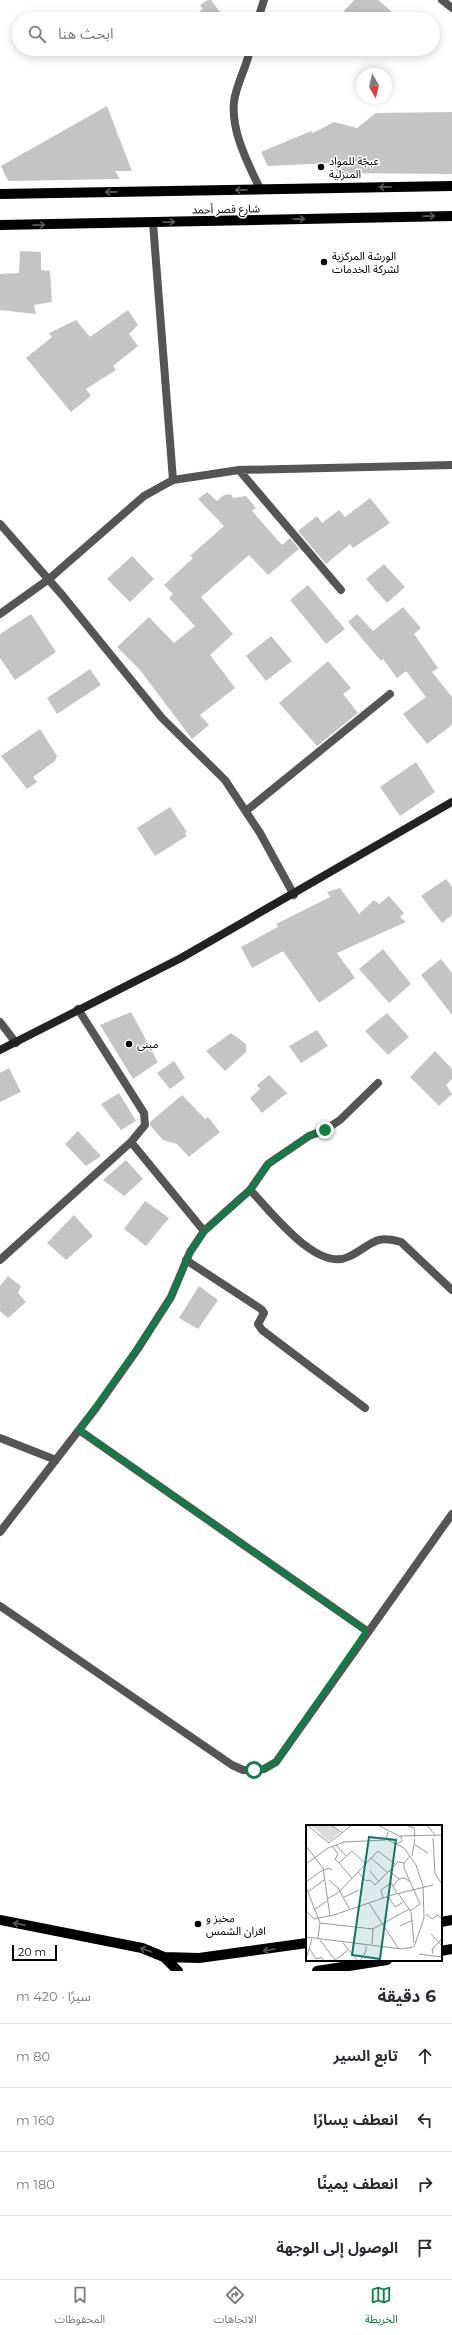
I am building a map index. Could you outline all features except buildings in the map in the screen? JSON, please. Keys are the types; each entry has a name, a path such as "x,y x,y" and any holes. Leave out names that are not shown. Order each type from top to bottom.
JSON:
{"main road":[{"name":"شارع قصر أحمد","path":"0,194 452,186"},
{"name":"شارع قصر أحمد","path":"0,225 452,216"},
{"path":"0,1920 142,1948 164,1957 199,1958 306,1944"},
{"path":"442,1922 452,1920"},
{"path":"442,1951 452,1949"},
{"path":"164,1957 178,1971"},
{"path":"317,1971 381,1961"}],"street":[{"path":"260,12 264,0"},
{"path":"442,0 452,8"},
{"path":"248,56 234,101 235,120 243,150 260,189"},
{"path":"153,223 173,480"},
{"path":"0,614 49,579 144,496 173,480 239,470 452,465"},
{"path":"239,470 341,590"},
{"path":"0,524 49,579 139,692 191,748 210,763 226,780 246,811 294,895"},
{"path":"246,811 390,694"},
{"path":"0,1050 16,1043 78,1009 181,958 294,895 452,802"},
{"path":"0,1260 132,1142 143,1130 146,1119 144,1113 78,1009"},
{"path":"0,1022 16,1043"},
{"path":"0,1532 79,1430 154,1324 171,1297 186,1260 204,1232 250,1190 268,1164 309,1136 325,1130 340,1120 378,1083"},
{"path":"132,1142 204,1232"},
{"path":"250,1190 300,1241 317,1254 330,1260 341,1260 374,1241 391,1239 401,1242 452,1290"},
{"path":"186,1260 261,1309 264,1313 258,1324 262,1330 366,1408"},
{"path":"79,1430 366,1631"},
{"path":"0,1438 56,1460"},
{"path":"0,1606 214,1754 243,1770 264,1769 276,1762 366,1631 449,1524 452,1514"}],"place":[{"name":"عبجّة للمواد المنزلية","path":"321,167"},
{"name":"الورشة المركزية لشركة الخدمات","path":"324,262"},
{"name":"مبنى","path":"129,1044"},
{"name":"مخبز و افران الشمس","path":"198,1924"}],"route":[{"path":"254,1770 264,1769 276,1762 366,1631 79,1430 122,1372 154,1324 171,1297 190,1252 204,1232 250,1190 268,1164 309,1136 325,1130"}]}
